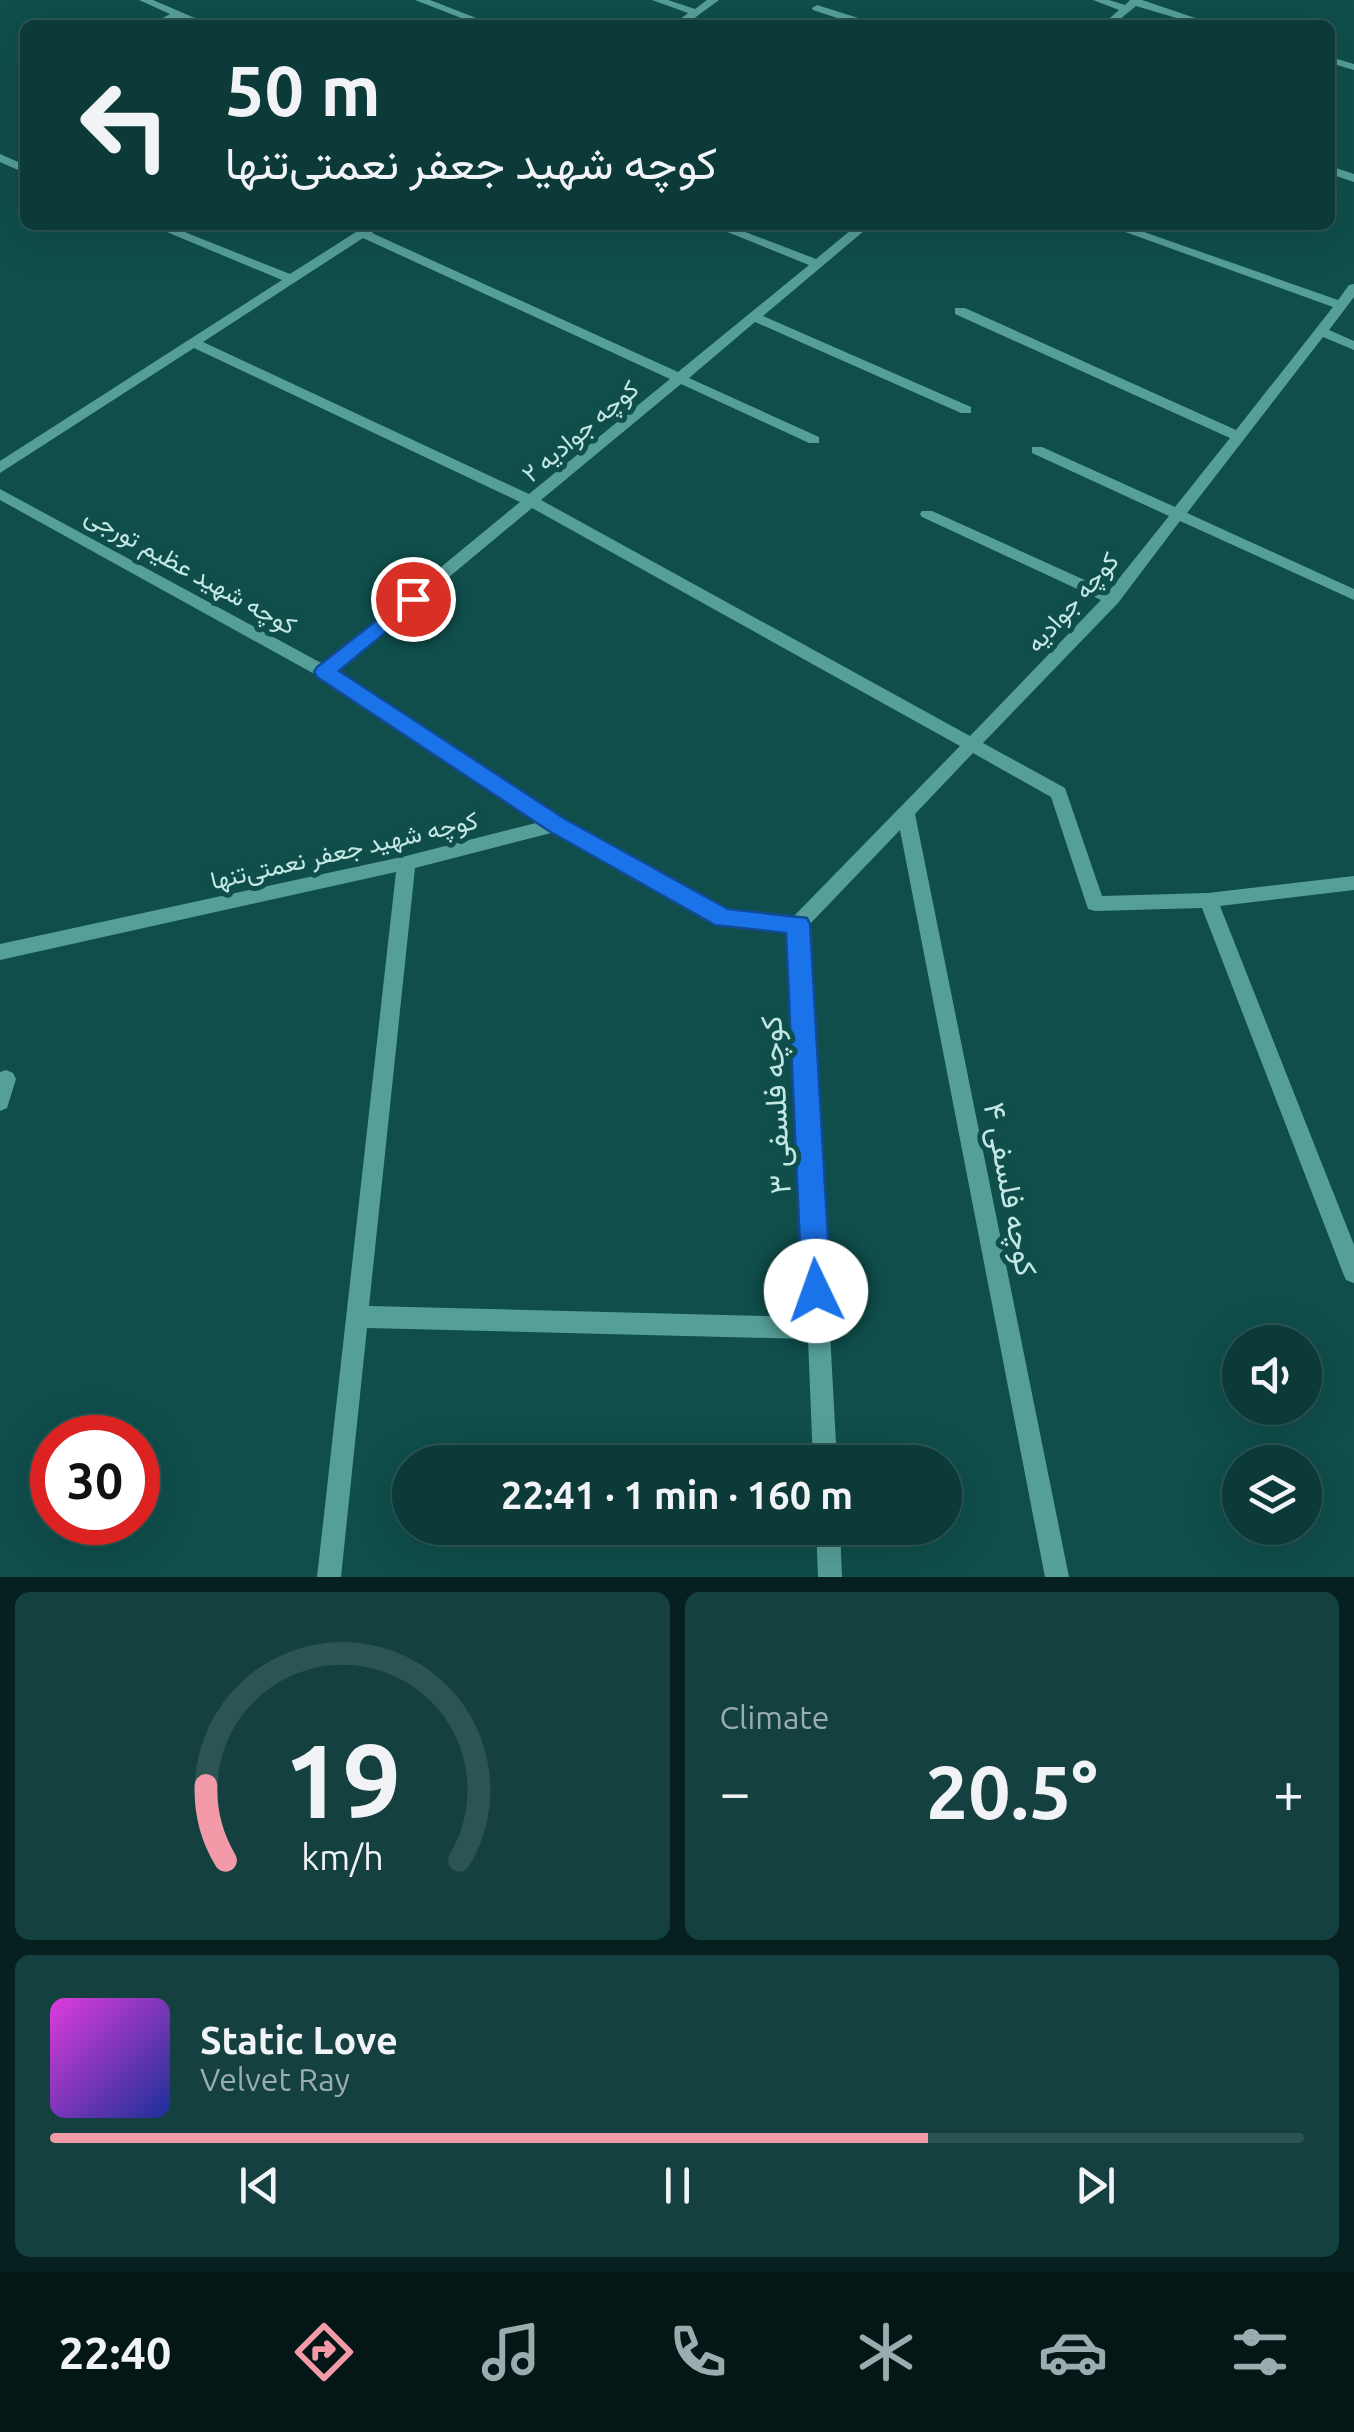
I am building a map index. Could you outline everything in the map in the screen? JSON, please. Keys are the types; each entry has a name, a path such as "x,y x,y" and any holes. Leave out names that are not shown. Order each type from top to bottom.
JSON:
{"street":[{"path":"144,0 194,20"},
{"path":"420,0 475,20"},
{"path":"658,0 695,12"},
{"path":"685,20 714,0"},
{"path":"1098,0 1133,4 1192,20"},
{"path":"1113,20 1133,4"},
{"path":"817,8 854,20"},
{"path":"166,20 179,14"},
{"path":"169,230 291,278"},
{"path":"0,468 366,230"},
{"path":"370,230 814,440"},
{"path":"729,230 818,264"},
{"name":"کوچه جوادیه ۲","path":"324,672 859,230"},
{"path":"1126,230 1340,305"},
{"name":"کوچه جوادیه","path":"798,924 1112,599 1354,288"},
{"path":"960,310 1239,437"},
{"path":"754,317 966,410"},
{"path":"1321,330 1354,346"},
{"path":"192,342 531,502 1059,794 1095,904 1208,900 1354,884"},
{"path":"1037,450 1354,595"},
{"name":"کوچه شهید عظیم تورجی","path":"0,494 324,672 557,825"},
{"path":"927,514 1112,599"},
{"name":"کوچه فلسفی ۴","path":"906,814 1057,1577"},
{"path":"557,825 724,918 798,924"},
{"name":"کوچه شهید جعفر نعمتی‌تنها","path":"0,952 406,863 557,825"},
{"path":"329,1577 406,863"},
{"path":"1208,900 1354,1273"},
{"name":"کوچه فلسفی ۳","path":"798,924 824,1445"},
{"path":"0,1102 6,1079"},
{"path":"357,1317 818,1328"},
{"path":"829,1545 830,1577"}],"route":[{"path":"413,599 324,672 557,825 724,918 798,924 816,1291"}]}
